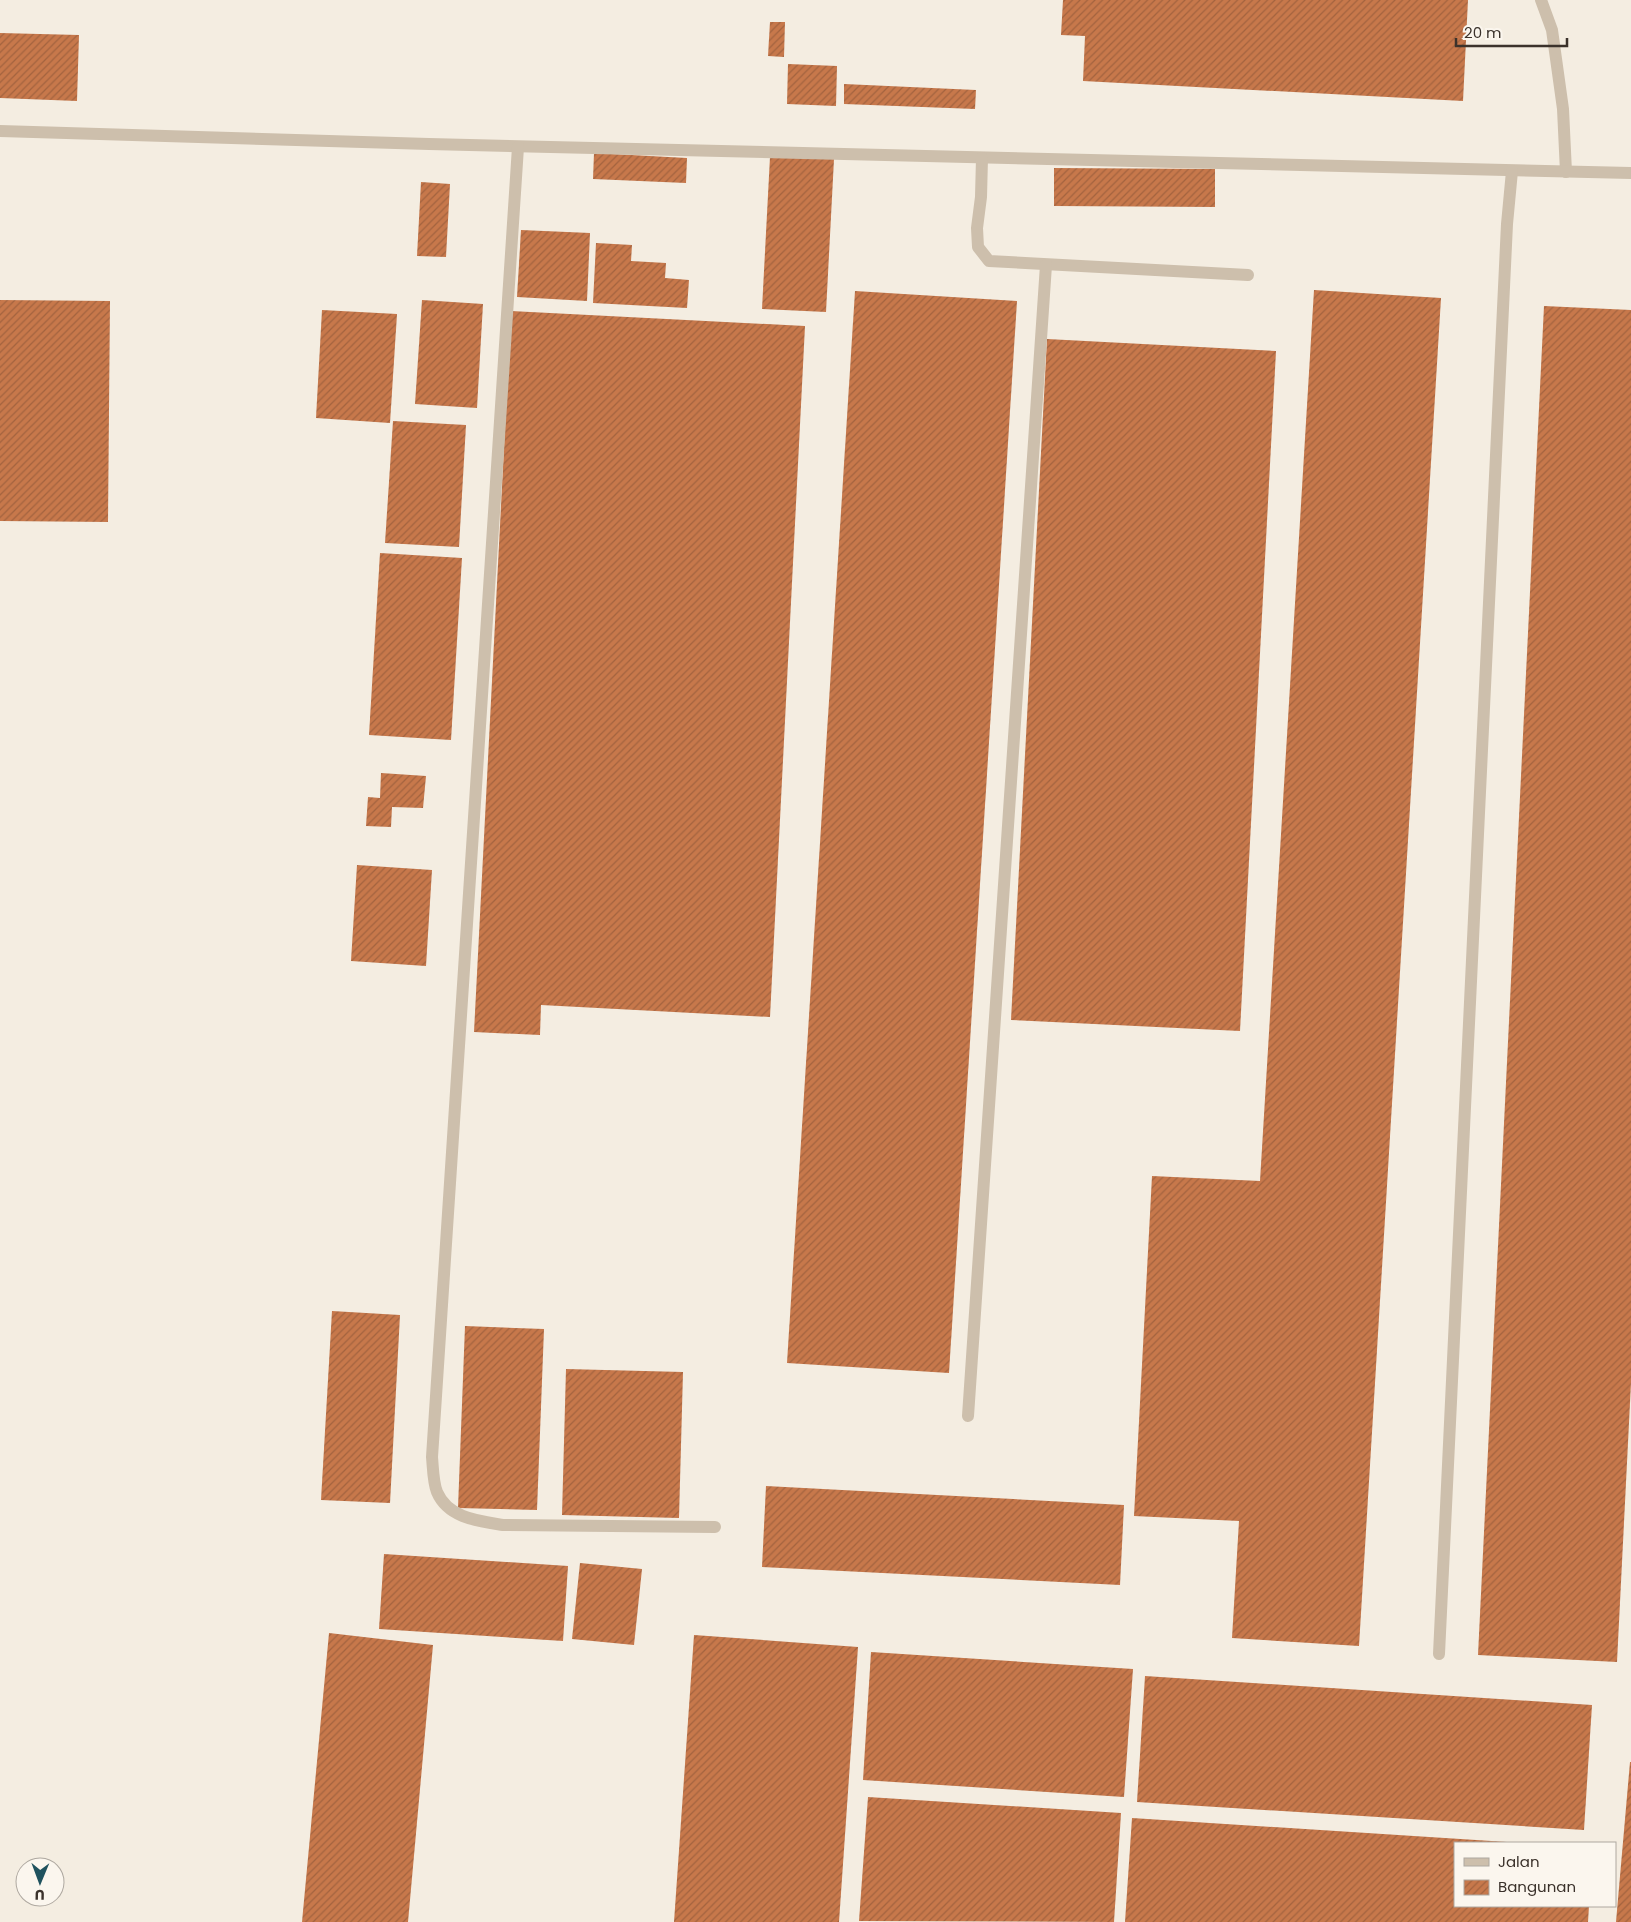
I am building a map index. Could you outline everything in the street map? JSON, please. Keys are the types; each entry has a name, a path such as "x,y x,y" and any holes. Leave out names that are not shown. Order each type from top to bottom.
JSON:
{"street":[{"path":"1541,0 1552,30 1563,109 1566,172"},
{"path":"0,131 518,147 1631,173"},
{"path":"518,147 432,1457 437,1491 449,1509 470,1520 503,1525 715,1527"},
{"path":"982,158 977,228 978,247 989,261 1248,274"},
{"path":"1439,1654 1506,244 1512,171"},
{"path":"968,1416 1046,265"}],"building":[{"path":"1063,0 1468,0 1463,101 1083,81 1085,36 1061,35"},
{"path":"770,22 785,22 784,57 768,56"},
{"path":"0,33 79,35 77,101 0,98"},
{"path":"788,64 837,66 836,106 787,104"},
{"path":"844,84 976,90 975,109 844,104"},
{"path":"594,153 687,158 686,183 593,179"},
{"path":"770,157 834,159 826,312 762,309"},
{"path":"1054,168 1215,169 1215,207 1054,206"},
{"path":"421,182 450,184 446,257 417,256"},
{"path":"521,230 590,233 587,301 517,297"},
{"path":"596,243 632,245 631,261 666,263 665,278 689,280 687,308 593,303"},
{"path":"1314,290 1441,298 1359,1646 1232,1638 1239,1521 1134,1516 1152,1176 1260,1181"},
{"path":"855,291 1017,301 949,1373 787,1363"},
{"path":"0,300 110,301 108,522 0,521"},
{"path":"422,300 483,304 477,408 415,404"},
{"path":"1544,306 1631,310 1631,1383 1617,1662 1478,1655"},
{"path":"322,310 397,314 390,423 316,418"},
{"path":"511,311 805,326 770,1017 541,1005 540,1035 474,1032"},
{"path":"1047,339 1276,351 1240,1031 1011,1020"},
{"path":"393,421 466,425 459,547 385,543"},
{"path":"380,553 462,558 451,740 369,735"},
{"path":"381,773 426,776 423,808 392,807 391,827 366,826 368,797 380,798"},
{"path":"357,865 432,870 426,966 351,961"},
{"path":"332,1311 400,1315 390,1503 321,1500"},
{"path":"465,1326 544,1329 537,1510 458,1508"},
{"path":"566,1369 683,1372 679,1518 562,1515"},
{"path":"766,1486 1124,1505 1120,1585 762,1567"},
{"path":"384,1554 568,1566 563,1641 379,1629"},
{"path":"580,1563 642,1569 634,1645 572,1639"},
{"path":"329,1633 433,1645 408,1922 302,1922"},
{"path":"694,1635 858,1647 839,1922 674,1922"},
{"path":"871,1652 1133,1669 1124,1797 863,1780"},
{"path":"1145,1676 1592,1705 1584,1830 1137,1802"},
{"path":"1630,1762 1631,1922 1616,1922"},
{"path":"868,1797 1121,1813 1114,1922 859,1921"},
{"path":"1132,1818 1507,1842 1454,1842 1454,1907 1589,1907 1588,1922 1125,1922"}]}
